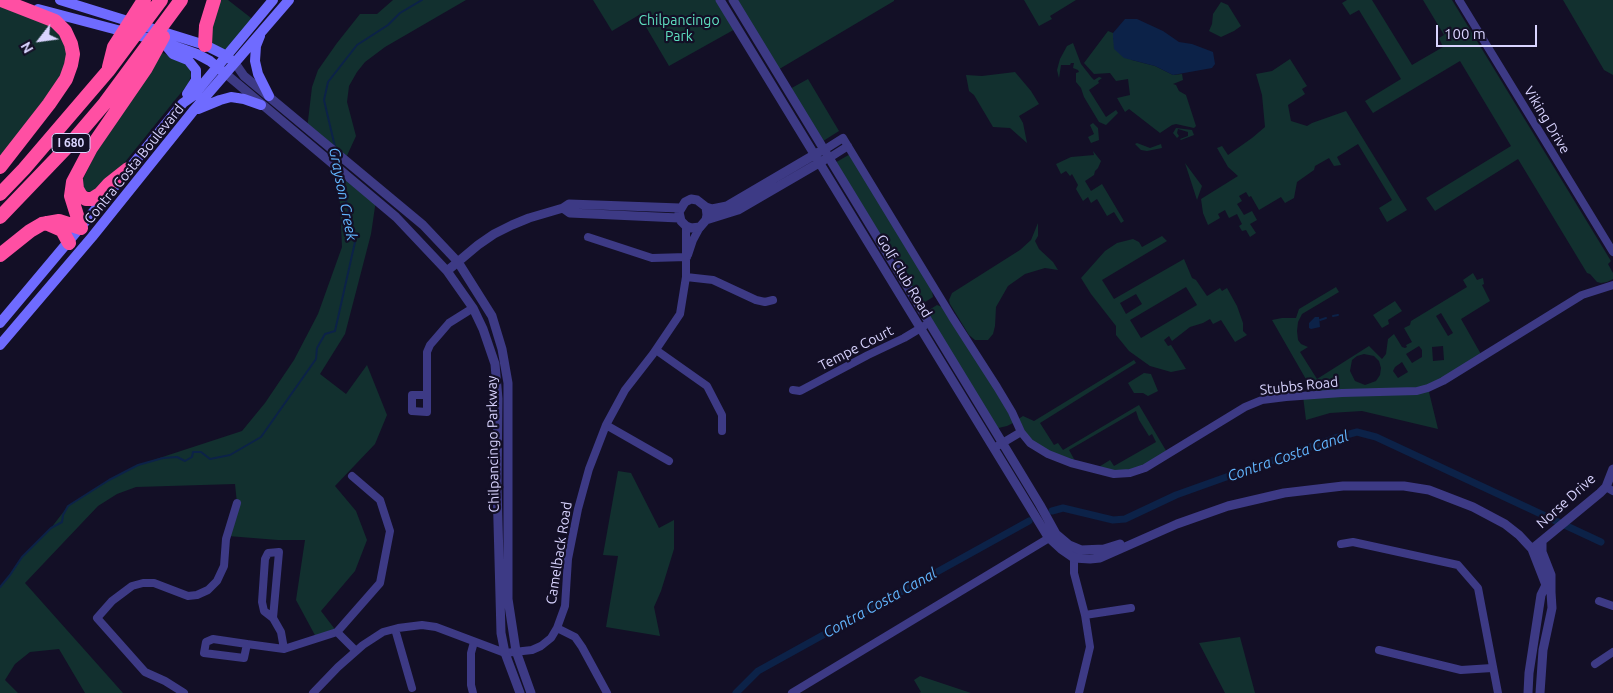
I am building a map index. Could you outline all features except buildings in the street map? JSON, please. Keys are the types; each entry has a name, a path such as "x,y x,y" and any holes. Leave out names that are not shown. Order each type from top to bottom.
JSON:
{"highway":[{"path":"0,168 66,79 72,65 73,54 65,31 55,21 1,0"},
{"path":"119,48 144,0"},
{"path":"205,45 206,26 214,0"},
{"name":"I 680","path":"0,194 24,169 108,71 119,48 160,2"},
{"name":"I 680","path":"0,217 70,144 140,66 179,3"},
{"path":"81,228 71,196 72,182 140,66"},
{"path":"75,176 79,193 83,198 89,200 97,197 109,184 128,169"},
{"path":"0,255 32,230 46,223 59,221 81,228"},
{"path":"46,223 62,230 69,243"}],"main road":[{"path":"6,0 163,42 197,54 226,74"},
{"path":"60,0 205,45 227,56 235,63"},
{"name":"Contra Costa Boulevard","path":"0,323 69,243 183,103 193,96 273,0"},
{"name":"Contra Costa Boulevard","path":"0,345 92,237 194,110 289,0"},
{"path":"264,28 256,46 255,61 258,74 269,96"},
{"path":"163,42 173,54 188,60 196,70 196,80 183,103"},
{"path":"194,110 231,97 261,105"}],"street":[{"name":"Golf Club Road","path":"720,0 994,448 1052,536 1076,554"},
{"name":"Golf Club Road","path":"733,0 1040,505 1052,536"},
{"name":"Viking Drive","path":"1459,0 1613,252"},
{"name":"Chilpancingo Parkway","path":"235,63 244,76 423,225 458,262 492,316 502,349 508,383 508,599 516,651 531,693"},
{"name":"Chilpancingo Parkway","path":"226,74 396,217 447,271 473,308 483,329 495,364 498,399 497,486 501,633 505,653 520,693"},
{"path":"295,133 301,130 327,145"},
{"path":"563,208 570,212 679,218 686,226 695,228 703,223 738,210 820,163 826,154 843,138 997,387 1022,432 994,448"},
{"path":"706,207 719,208 733,203 814,154 826,154 848,146"},
{"path":"348,177 363,181 383,198 393,201"},
{"path":"679,218 680,208 691,199 700,201 706,207 708,215 703,223"},
{"path":"447,271 478,245 512,224 563,208 569,204 680,208"},
{"name":"Camelback Road","path":"687,257 693,240 703,223"},
{"name":"Camelback Road","path":"312,693 356,651 383,632 395,628 410,626 436,627 505,653 532,650 551,638 565,606 568,559 588,469 606,424 625,390 656,350 680,314 686,277 686,226"},
{"path":"588,237 652,258 687,257"},
{"path":"686,277 713,280 756,300 765,302 773,300"},
{"name":"Stubbs Road","path":"1022,432 1030,442 1071,463 1114,474 1130,473 1145,468 1245,407 1262,400 1342,393 1417,392 1428,388 1443,381 1582,295 1613,285"},
{"path":"426,395 427,352 430,345 449,323 473,308"},
{"name":"Tempe Court","path":"792,390 800,391 904,338 929,322"},
{"path":"656,350 707,386 722,415 722,430"},
{"path":"606,424 669,461"},
{"name":"Norse Drive","path":"1532,549 1610,489 1613,469"},
{"path":"247,644 244,658 204,653 206,642 213,639 247,644 284,650 338,632 380,583 390,531 380,500 352,476"},
{"path":"1079,693 1090,647 1085,615 1075,579 1076,554 1090,560 1100,558 1177,524 1228,506 1284,493 1343,486 1404,486 1429,490 1473,507 1505,524 1532,549 1548,588 1552,608 1544,650 1540,693"},
{"path":"184,693 165,680 145,672 97,618 112,601 132,586 143,583 154,583 188,596 197,595 208,590 217,581 224,566 226,539 237,503"},
{"path":"792,693 1052,536"},
{"path":"1528,693 1530,664 1542,595 1548,588 1551,575 1542,552 1542,541"},
{"path":"1341,544 1353,542 1458,565 1478,588 1498,693"},
{"path":"273,618 279,552 268,553 265,559 262,602 264,611 273,618 280,632 284,650"},
{"path":"1599,601 1613,606"},
{"path":"1085,615 1131,608"},
{"path":"395,628 412,688"},
{"path":"556,628 575,637 607,693"},
{"path":"338,632 356,651"},
{"path":"473,693 471,685 471,653 474,642"},
{"path":"1379,650 1461,670 1492,668"},
{"path":"1595,664 1613,652"}],"green space":[{"path":"0,0 65,31 71,65 0,167"},
{"path":"214,0 228,0 255,21 227,56 205,45"},
{"path":"393,0 466,0 385,47 365,62 357,72 349,86 347,102 356,136 345,160 307,129 312,87 318,70 360,14 377,14"},
{"name":"Chilpancingo Park","path":"593,0 720,0 737,28 669,66 639,15 612,31"},
{"path":"733,0 894,0 894,1 776,71"},
{"path":"1024,0 1076,0 1050,16 1052,19 1039,26"},
{"path":"1347,0 1372,0 1412,65 1443,47 1439,38 1444,35 1423,0 1452,0 1611,261 1608,264 1613,273 1613,279 1601,283 1597,282 1587,273 1518,159 1435,211 1426,198 1511,146 1460,61 1373,113 1365,101 1401,79 1359,10 1350,15 1342,3"},
{"path":"1563,0 1613,0 1613,75 1604,70"},
{"path":"1221,2 1228,5 1241,26 1221,37 1209,31 1213,14"},
{"path":"1108,31 1113,33 1113,38 1132,60 1155,66 1173,75 1182,74 1183,80 1173,84 1186,95 1196,126 1194,128 1176,124 1160,133 1129,109 1125,112 1117,98 1130,95 1128,79 1116,81 1110,73 1094,74 1084,63"},
{"path":"1073,43 1081,64 1092,78 1094,80 1099,77 1102,78 1098,81 1099,83 1089,90 1106,117 1116,110 1118,113 1106,125 1099,122 1076,82 1076,73 1079,72 1073,68 1074,63 1061,65 1059,78 1057,70 1060,59 1067,46"},
{"path":"161,52 181,61 190,69 191,76 188,84 121,167 97,192 85,191 82,183 83,179 95,155"},
{"path":"1290,59 1307,86 1302,89 1305,94 1288,105 1291,121 1307,126 1346,111 1407,210 1387,222 1379,208 1392,200 1358,144 1337,157 1341,165 1334,166 1329,158 1315,166 1314,170 1297,182 1294,198 1285,203 1281,197 1259,210 1251,196 1249,197 1246,192 1239,196 1242,201 1237,204 1244,215 1252,211 1257,220 1250,224 1256,233 1250,237 1246,230 1242,231 1239,226 1242,224 1237,214 1229,218 1225,210 1218,214 1220,218 1208,225 1203,213 1201,199 1238,176 1228,167 1217,148 1222,146 1228,155 1265,127 1262,95 1256,74 1272,71"},
{"path":"1015,72 1039,104 1019,116 1023,123 1027,143 1010,128 993,127 974,95 969,91 966,75 982,76"},
{"path":"808,79 839,131 820,143 788,90"},
{"path":"1093,123 1098,128 1099,140 1091,143 1088,137 1094,134 1090,125"},
{"path":"1176,128 1192,130 1194,135 1181,140 1188,136 1188,132 1178,129 1177,133 1179,136 1177,138 1173,133"},
{"path":"1135,144 1150,148 1161,144 1162,148 1147,151 1141,150"},
{"path":"1093,151 1101,161 1094,175 1085,181 1091,191 1102,184 1124,221 1121,223 1114,212 1107,216 1097,199 1091,203 1088,197 1083,201 1076,189 1078,185 1072,174 1070,176 1066,171 1061,174 1056,164 1071,157 1094,155"},
{"path":"852,153 930,279 933,297 919,306 833,164"},
{"path":"1185,163 1202,186 1197,200"},
{"path":"336,167 376,200 371,234 345,334 320,374 346,394 367,365 387,415 375,444 335,486 356,511 367,540 355,571 321,611 337,632 317,639 296,600 305,540 228,536 237,503 235,484 136,487 117,494 98,506 25,583 123,693 85,693 59,649 30,652 15,664 5,680 18,693 0,693 0,587 22,557 51,528 68,506 109,480 138,465 242,431 265,403 294,360 318,314 342,247"},
{"path":"1038,223 1038,236 1035,241 1039,249 1053,262 1058,270 1045,268 1025,274 1008,286 996,307 993,334 988,340 975,340 969,335 950,304 949,300 952,293 1020,250 1031,240"},
{"path":"1162,236 1167,241 1102,280 1114,299 1184,259 1192,278 1196,280 1207,296 1220,288 1222,291 1227,288 1237,306 1243,323 1243,331 1247,335 1235,342 1221,320 1213,324 1210,319 1190,327 1172,341 1169,336 1164,340 1168,346 1171,345 1186,369 1171,372 1150,366 1129,351 1116,335 1116,326 1081,278 1105,251 1117,243 1133,239 1139,242 1142,247","holes":["1186,287 1197,305 1141,338 1130,320","1136,294 1142,304 1126,314 1120,303"]},
{"path":"1473,273 1477,280 1483,278 1484,284 1482,285 1490,301 1461,319 1482,356 1428,388 1438,429 1362,411 1330,413 1306,420 1303,396 1315,395 1272,320 1296,318 1299,309 1336,287 1339,292 1302,314 1298,322 1298,340 1301,344 1308,347 1300,352 1317,379 1369,346 1382,359 1386,354 1388,339 1394,334 1402,347 1407,347 1406,345 1412,342 1404,328 1410,325 1411,321 1467,287 1463,280","holes":["1441,313 1453,333 1448,336 1436,316","1419,346 1422,350 1422,357 1412,363 1406,354","1443,346 1444,360 1433,361 1432,347","1364,354 1374,356 1379,361 1381,368 1380,375 1376,381 1365,385 1355,381 1350,371 1352,360","1402,362 1408,372 1398,378 1393,371"]},
{"path":"1395,301 1402,311 1388,320 1389,324 1382,328 1373,315"},
{"path":"937,305 948,309 1017,420 1023,416 1034,421 1134,360 1136,363 1040,423 1054,445 1058,443 1063,450 1139,405 1168,454 1130,473 1094,470 1110,460 1114,466 1156,442 1152,434 1149,436 1136,411 1069,450 1074,459 1071,463 1030,443 1017,421 994,429 924,313"},
{"path":"1144,373 1151,374 1158,391 1148,396 1143,393 1134,393 1128,383"},
{"path":"618,471 631,473 659,528 674,520 674,549 654,607 660,636 606,627 618,556 603,555"},
{"path":"1240,637 1255,693 1225,693 1199,643"},
{"path":"920,676 971,693 919,693 921,692 914,680"}],"water":[{"path":"1125,19 1137,19 1163,31 1179,42 1192,44 1213,52 1215,64 1212,68 1173,75 1155,66 1124,58 1114,49 1113,33"},
{"path":"1315,317 1319,317 1320,327 1311,329 1309,328 1309,323"}],"waterway":[{"name":"Grayson Creek","path":"335,147 324,100 328,82 357,45 388,25 400,13 422,0"},
{"name":"Grayson Creek","path":"0,587 22,557 51,528 62,522 63,515 68,506 109,480 138,465 163,458 177,457 185,461 192,457 193,452 201,452 210,459 230,455 261,437 316,359 317,348 325,334 335,331 355,242 340,173"},
{"path":"1333,316 1338,315"},
{"path":"1320,320 1326,318"},
{"name":"Contra Costa Canal","path":"1052,511 1063,508 1113,520 1125,519 1176,495 1335,438 1357,432 1376,437 1601,542"},
{"name":"Contra Costa Canal","path":"736,693 758,671 1029,521"}]}
